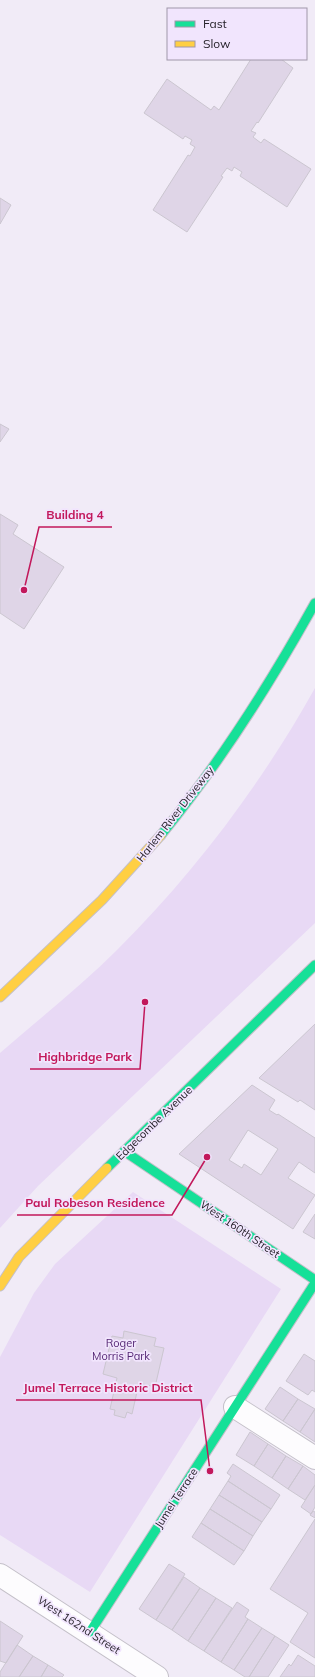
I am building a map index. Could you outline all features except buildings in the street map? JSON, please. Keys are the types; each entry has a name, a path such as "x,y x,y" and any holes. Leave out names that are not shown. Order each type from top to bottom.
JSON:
{"street":[{"name":"Harlem River Driveway","path":"0,997 95,908 164,831 237,732 284,659 315,603"},
{"name":"Edgecombe Avenue","path":"0,1286 19,1257 124,1151 315,966"},
{"name":"West 160th Street","path":"124,1151 315,1282"},
{"name":"Jumel Terrace","path":"90,1632 315,1282"},
{"path":"235,1407 315,1458"},
{"name":"West 162nd Street","path":"0,1575 90,1632 157,1677"}],"green space":[{"path":"315,688 315,923 38,1186 0,1228 0,1053 104,963 174,889 226,825 250,792 273,758"},
{"name":"Roger Morris Park","path":"133,1192 281,1289 90,1592 0,1535 0,1357 34,1293 55,1264"}],"traffic: fast":[{"path":"161,835 183,808 224,751 262,693 315,603"},
{"path":"107,1168 315,965"},
{"path":"124,1151 315,1280"},
{"path":"90,1632 315,1283"}],"traffic: slow":[{"path":"0,997 102,900 161,835"},
{"path":"0,1286 19,1257 107,1168"}],"place":[{"name":"Building 4","path":"24,590"},
{"name":"Highbridge Park","path":"145,1002"},
{"name":"Paul Robeson Residence","path":"207,1157"},
{"name":"Jumel Terrace Historic District","path":"210,1471"}]}
